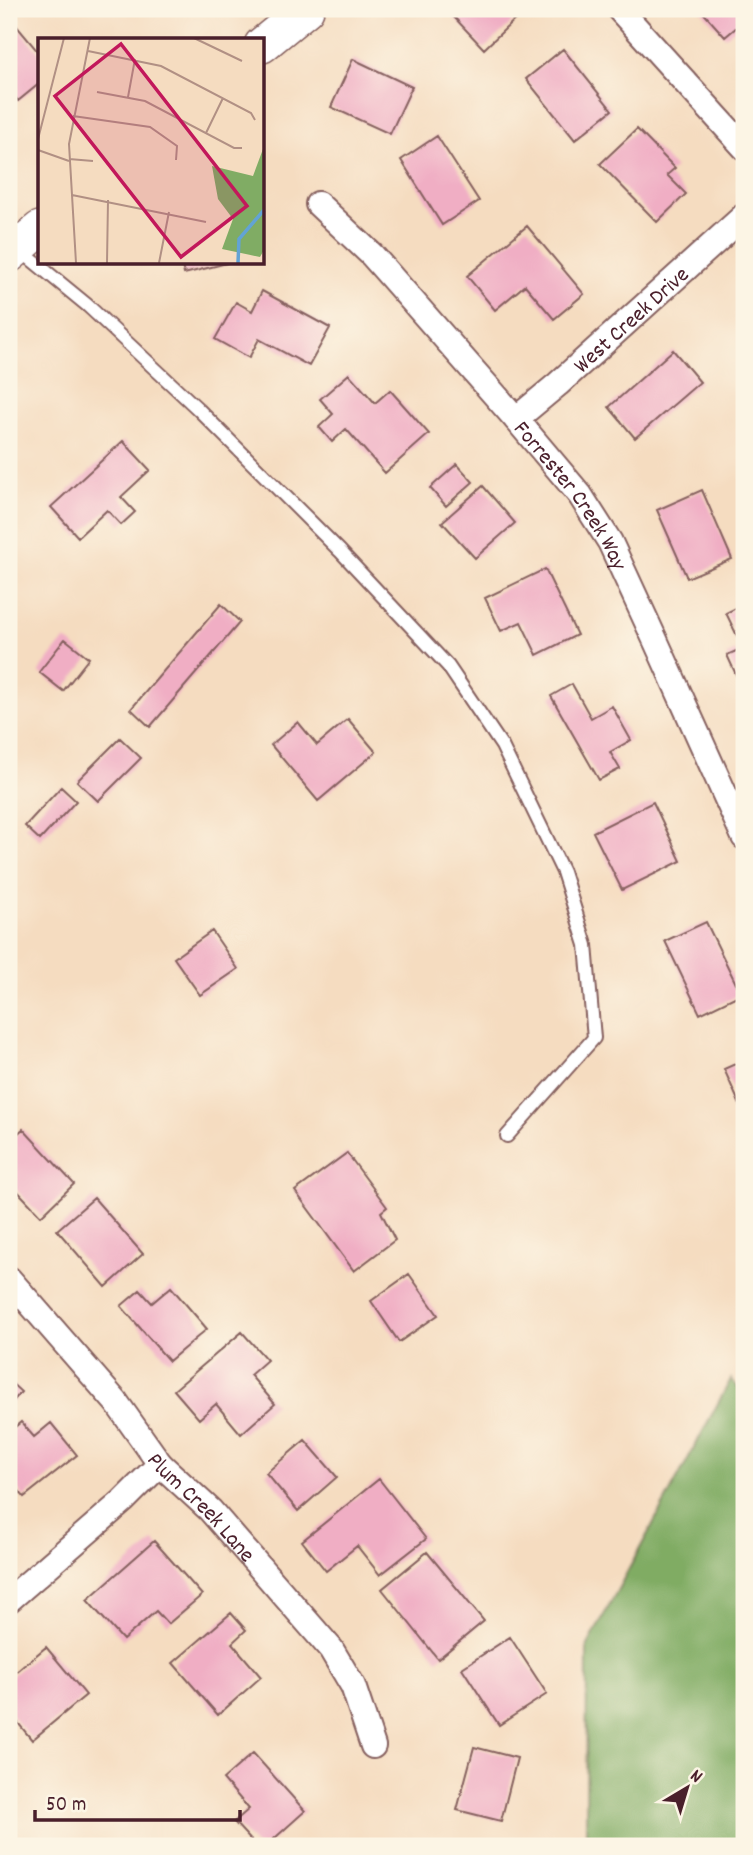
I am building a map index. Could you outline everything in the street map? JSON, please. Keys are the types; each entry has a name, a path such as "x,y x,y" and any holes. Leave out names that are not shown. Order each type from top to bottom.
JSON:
{"street":[{"path":"264,43 306,9"},
{"path":"619,9 744,147"},
{"name":"Forrester Creek Way","path":"318,204 372,256 580,495 610,542 744,837"},
{"name":"West Creek Drive","path":"516,419 744,216"},
{"name":"Plum Creek Lane","path":"9,1279 116,1402 160,1464 210,1510 331,1649 353,1686 373,1746"},
{"path":"9,1600 123,1501 160,1464"}],"lane":[{"path":"22,244 38,259"},
{"path":"43,264 198,409 340,551 448,666 502,746 563,872 586,945 594,1038 507,1136"}],"green space":[{"path":"731,1379 744,1395 744,1846 586,1846 587,1647"}],"building":[{"path":"458,9 524,11 484,49 452,15"},
{"path":"700,9 744,9 744,21 725,37"},
{"path":"9,19 38,52 38,85 18,101 9,90"},
{"path":"563,49 612,110 575,140 526,79"},
{"path":"353,59 412,87 390,134 331,107"},
{"path":"637,129 675,168 667,175 686,194 657,222 600,164"},
{"path":"437,136 479,201 442,225 401,160"},
{"path":"527,226 584,294 554,319 525,285 495,310 467,276"},
{"path":"182,264 223,264 184,274"},
{"path":"262,291 330,328 309,366 259,339 249,358 215,339 236,302 252,311"},
{"path":"673,350 700,382 635,438 609,407"},
{"path":"349,374 375,403 390,390 429,434 385,473 346,429 332,442 319,427 333,414 320,399"},
{"path":"123,441 150,470 121,497 135,512 121,525 107,510 78,537 51,507"},
{"path":"457,464 473,482 446,506 430,488"},
{"path":"483,486 515,523 475,558 442,522"},
{"path":"702,490 732,559 687,578 657,510"},
{"path":"545,569 577,635 537,655 521,622 501,631 485,598"},
{"path":"221,604 240,622 150,727 131,709"},
{"path":"744,604 744,692 727,655 743,648 726,613"},
{"path":"65,639 89,658 63,691 39,672"},
{"path":"572,684 591,718 612,706 631,740 610,752 620,769 599,780 551,696"},
{"path":"348,719 376,752 318,801 271,745 298,722 317,745"},
{"path":"120,738 141,758 98,801 77,781"},
{"path":"61,787 76,801 40,840 25,826"},
{"path":"653,802 681,861 622,890 593,832"},
{"path":"706,922 741,994 700,1014 665,941"},
{"path":"212,931 238,969 200,995 174,958"},
{"path":"744,1060 744,1114 724,1069"},
{"path":"23,1129 74,1184 41,1216 9,1182 9,1141"},
{"path":"347,1153 387,1207 381,1212 395,1240 354,1271 295,1191"},
{"path":"94,1198 143,1254 106,1287 57,1230"},
{"path":"409,1274 438,1315 399,1342 371,1301"},
{"path":"171,1287 207,1329 169,1361 121,1306 140,1290 152,1303"},
{"path":"242,1332 267,1360 250,1375 275,1404 241,1434 216,1404 199,1419 174,1390"},
{"path":"9,1381 21,1392 9,1406"},
{"path":"21,1422 34,1437 51,1423 77,1455 24,1497 9,1478 9,1432"},
{"path":"305,1440 337,1477 298,1511 266,1473"},
{"path":"379,1479 426,1539 380,1575 357,1546 326,1571 302,1541"},
{"path":"154,1541 202,1595 168,1624 156,1611 123,1640 87,1600"},
{"path":"427,1552 484,1621 438,1659 382,1589"},
{"path":"231,1613 246,1630 232,1643 261,1677 218,1715 173,1663"},
{"path":"510,1637 547,1694 499,1725 462,1668"},
{"path":"46,1647 86,1695 32,1740 9,1712 9,1678"},
{"path":"474,1747 517,1758 501,1821 457,1810"},
{"path":"253,1753 305,1811 266,1846 256,1846 234,1822 249,1809 223,1779"}]}
